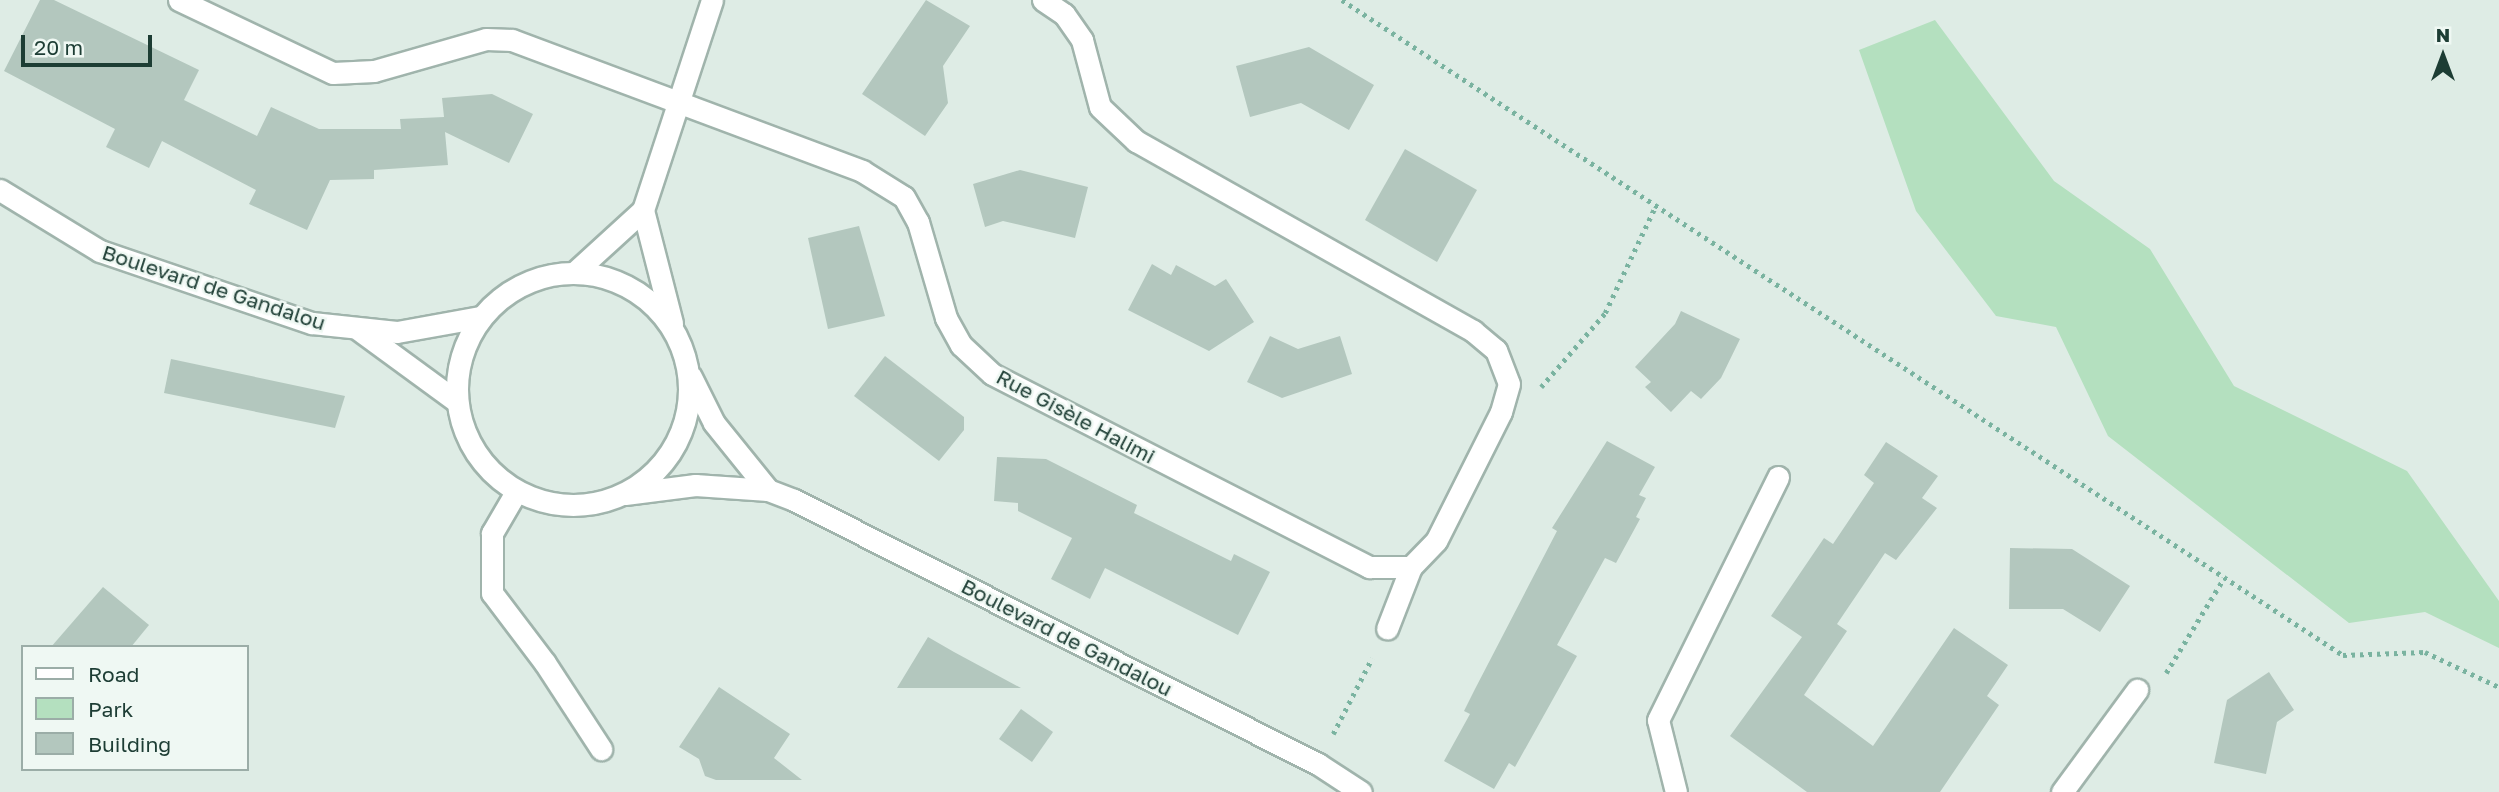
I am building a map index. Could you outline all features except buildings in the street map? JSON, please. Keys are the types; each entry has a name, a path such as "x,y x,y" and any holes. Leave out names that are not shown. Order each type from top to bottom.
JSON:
{"street":[{"name":"Rue Gisèle Halimi","path":"179,0 333,73 374,71 485,39 512,40 862,171 904,198 918,222 946,318 961,345 992,374 1369,567 1411,567"},
{"path":"575,272 643,210 712,0"},
{"path":"1043,0 1064,14 1082,40 1100,107 1136,141 1473,331 1496,351 1509,384 1502,412 1436,541 1411,567 1387,629"},
{"name":"Boulevard de Gandalou","path":"0,190 100,251 312,323 397,332 480,317"},
{"path":"643,210 673,327 689,372 689,409 677,444 655,473 625,494 589,505 552,504 516,492 486,469 466,438 456,401 456,372 464,343 480,317 506,292 528,282 575,272 613,279 647,298 673,327"},
{"name":"Boulevard de Gandalou","path":"359,330 456,401"},
{"name":"Boulevard de Gandalou","path":"689,372 714,423 768,490"},
{"path":"1676,792 1658,720 1778,477"},
{"name":"Boulevard de Gandalou","path":"625,494 695,485 768,490 861,532 1318,764 1361,792"},
{"path":"516,492 492,533 492,593 545,663 601,749"},
{"path":"2062,792 2137,690"}],"path":[{"path":"1342,0 2343,655 2425,652 2499,687"},
{"path":"1509,384 1543,388 1605,313 1655,207"},
{"path":"2137,690 2162,679 2224,578"},
{"path":"1318,764 1387,629"}],"green space":[{"path":"1935,20 2054,181 2150,249 2234,386 2407,471 2499,601 2499,648 2425,612 2349,623 2108,436 2056,327 1996,316 1916,211 1859,50"}]}
